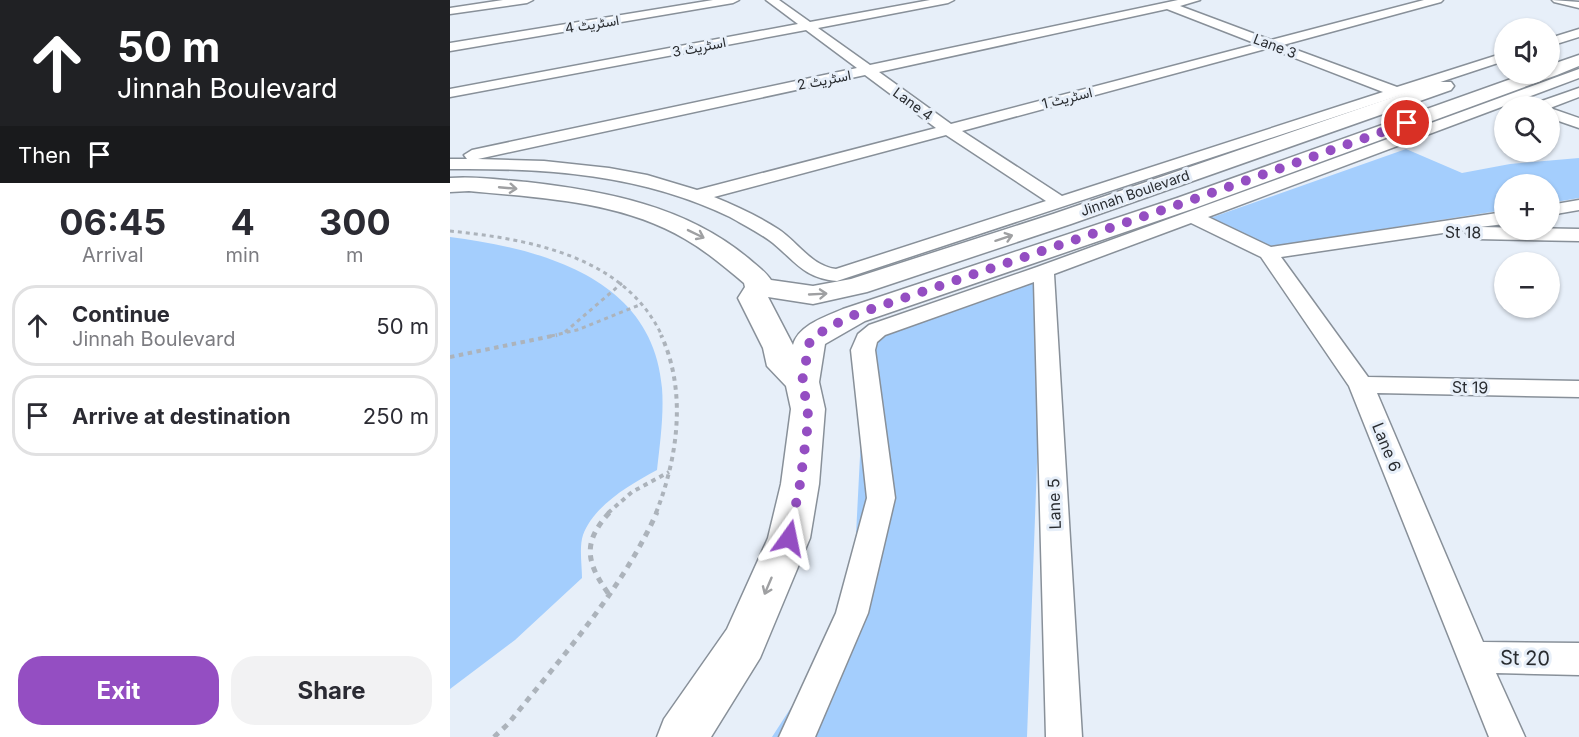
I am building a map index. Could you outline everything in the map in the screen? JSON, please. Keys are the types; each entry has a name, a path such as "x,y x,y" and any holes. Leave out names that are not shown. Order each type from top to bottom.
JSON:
{"street":[{"path":"450,11 527,0"},
{"name":"اسٹریٹ 4","path":"450,47 734,0"},
{"name":"Lane 4","path":"772,0 947,128 1058,201"},
{"name":"اسٹریٹ 3","path":"450,93 948,0"},
{"name":"Lane 3","path":"1154,0 1396,92"},
{"name":"اسٹریٹ 2","path":"452,171 466,156 1194,0"},
{"name":"اسٹریٹ 1","path":"696,196 1437,0"},
{"path":"1558,0 1579,5"},
{"path":"1560,39 1579,33"},
{"path":"1560,48 1579,42"},
{"path":"452,171 469,184 652,183 696,196 736,213 775,236 811,268 823,275 837,275 1494,60"},
{"path":"1560,67 1579,60"},
{"name":"Jinnah Boulevard","path":"760,287 813,295 857,286 1062,219 1494,69"},
{"path":"1519,96 1579,73"},
{"name":"Jinnah Boulevard","path":"802,382 810,340 829,327 854,315 1186,202 1514,84"},
{"path":"1560,99 1579,92"},
{"path":"797,737 852,613 881,498 864,350 866,339 877,330 1494,105"},
{"path":"1560,116 1579,123"},
{"path":"452,171 540,166 599,185 708,240 742,265 756,279 760,287 753,298 772,332 783,366 802,382 808,409 807,431 800,484 789,538 744,643 682,737"},
{"path":"1560,208 1579,205"},
{"name":"Lane 6","path":"1192,216 1268,253 1361,385 1507,737"},
{"path":"1268,253 1494,220"},
{"name":"St 18","path":"1419,231 1579,235"},
{"name":"Lane 5","path":"1044,271 1064,737"},
{"name":"St 19","path":"1361,385 1579,389"},
{"name":"St 20","path":"1472,657 1579,659"}],"path":[{"path":"450,231 485,233 537,244 583,260 622,283 651,314 671,353 678,402 676,436 669,472 657,512 634,557 582,631 508,724 494,737"},
{"path":"563,334 622,283"},
{"path":"450,357 563,334 642,304"},
{"path":"608,593 596,580 589,564 590,547 596,529 608,512 624,496 644,483 669,472"}],"shaded area":[{"path":"1406,149 1462,173 1510,164 1560,162 1560,160 1579,158 1579,198 1560,201 1560,174 1494,174 1494,212 1268,247 1210,218"},
{"path":"450,237 520,250 555,261 587,275 615,295 638,319 654,350 662,388 662,408 657,470 614,496 588,524 581,545 582,578 515,640 450,689"},
{"path":"1044,271 1027,737 772,737 852,613 866,339"}],"route":[{"path":"789,538 800,484 807,431 808,409 802,382 810,340 829,327 854,315 916,293 1186,202 1407,123"}]}
